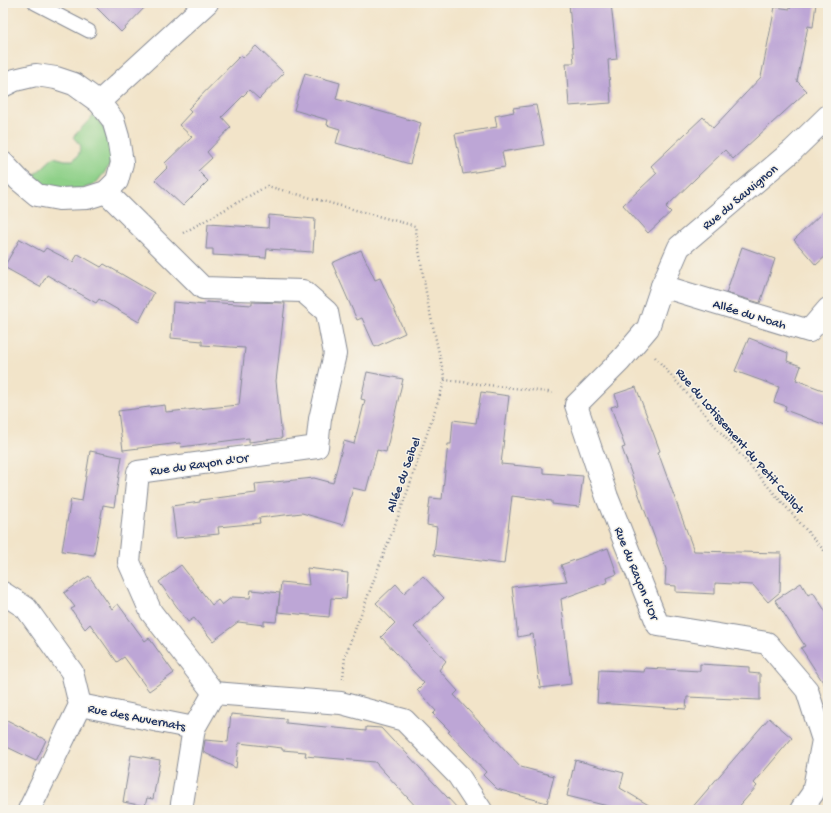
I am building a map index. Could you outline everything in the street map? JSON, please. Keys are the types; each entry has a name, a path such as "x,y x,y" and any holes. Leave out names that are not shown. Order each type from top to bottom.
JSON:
{"street":[{"path":"99,102 207,3"},
{"path":"3,86 15,80 36,75 56,78 74,84 99,102 113,120 118,137 122,164 117,181 106,192 87,198 58,199 37,195 19,180 3,163"},
{"name":"Rue du Sauvignon","path":"662,286 679,247 792,151 828,116"},
{"name":"Rue du Rayon d'Or","path":"106,192 203,288 304,291 326,312 335,354 320,419 317,447 138,472 129,562 151,612 214,693"},
{"path":"576,406 620,361 648,328 662,286"},
{"name":"Allée du Noah","path":"662,286 809,332 828,309"},
{"name":"Rue du Rayon d'Or","path":"576,406 607,497 658,625 767,643 807,690 823,740 814,792 801,810"},
{"name":"Rue des Auvernats","path":"3,593 26,608 72,672 80,705 29,810"},
{"path":"181,810 194,728 214,693 341,703 404,720 458,775 481,810"},
{"name":"Rue des Auvernats","path":"80,705 194,728"}],"lane":[{"path":"35,3 89,31"}],"path":[{"path":"161,245 267,186 415,226 428,304 445,380 548,392 576,406"},
{"name":"Rue du Lotissement du Petit Caillot","path":"639,339 828,555"},
{"name":"Allée du Seibel","path":"341,703 345,656 407,493 445,380"}],"green space":[{"path":"94,115 104,128 113,149 109,167 96,183 83,189 45,189 31,178 54,157 65,160 73,160 78,156 81,146 73,137"}],"building":[{"path":"92,3 149,3 121,32"},
{"path":"569,3 611,3 617,59 608,60 611,103 569,106 566,63 574,63"},
{"path":"792,3 816,3 813,27 808,26 797,81 807,91 733,159 725,150 666,207 671,212 648,233 623,205 657,173 651,166 703,117 713,128 761,77 775,7 790,9"},
{"path":"256,46 284,73 259,99 249,90 222,117 231,127 207,152 212,158 198,171 208,181 183,206 155,180 168,167 165,163 192,137 179,125 191,112 188,109 241,55 243,58"},
{"path":"305,73 340,83 336,99 421,123 410,164 336,143 340,129 327,125 328,120 294,110"},
{"path":"536,105 544,145 502,152 505,167 463,174 455,134 497,127 495,116 514,112 513,108"},
{"path":"828,207 828,254 816,265 794,240"},
{"path":"269,215 315,219 313,252 267,249 266,258 213,255 213,249 206,249 208,224 268,228"},
{"path":"20,239 43,252 46,248 73,262 78,254 101,267 104,264 154,293 139,322 99,299 96,303 47,275 40,287 4,267"},
{"path":"742,247 775,259 760,303 726,293"},
{"path":"361,250 375,280 380,278 405,333 375,347 362,318 357,320 332,263"},
{"path":"173,302 205,305 206,302 252,305 252,302 285,303 276,381 282,438 249,442 249,438 181,447 180,443 123,450 118,411 165,405 166,412 239,405 245,348 202,345 202,341 171,338"},
{"path":"749,338 788,353 787,361 801,366 796,380 828,392 828,426 785,410 786,406 774,402 779,387 735,371"},
{"path":"367,372 403,379 386,452 377,450 366,491 353,488 343,525 302,513 259,518 260,523 218,527 219,534 176,538 172,506 200,502 200,500 256,493 255,484 314,478 333,483 344,441 354,444 365,400 361,399"},
{"path":"636,387 660,451 658,452 694,551 781,553 780,592 768,602 753,585 715,583 715,594 676,592 676,586 665,585 666,569 622,448 625,447 611,407 618,405 615,394"},
{"path":"481,392 509,396 501,464 543,468 543,473 583,476 579,507 552,504 552,501 512,496 504,564 434,555 437,527 427,525 430,498 442,499 448,444 451,444 453,420 476,423"},
{"path":"90,451 122,457 114,507 103,505 94,555 62,551 71,499 82,501"},
{"path":"608,548 617,574 607,578 608,582 561,599 571,684 540,688 533,634 518,637 512,587 567,581 561,565"},
{"path":"181,565 212,605 218,600 222,605 232,597 250,598 251,590 280,593 276,622 264,621 264,625 238,622 213,641 194,618 188,622 159,582"},
{"path":"307,568 348,573 346,599 331,598 329,617 278,612 281,582 309,585"},
{"path":"89,576 112,609 118,604 145,641 149,638 174,673 149,691 124,657 117,662 90,624 85,629 71,609 75,607 64,593"},
{"path":"423,576 444,598 414,627 446,661 439,670 458,691 454,695 521,767 554,776 547,803 497,789 483,775 486,772 448,732 450,731 433,714 436,711 417,690 424,683 381,637 395,623 376,603 396,584 404,593"},
{"path":"801,583 808,595 813,592 828,615 828,690 801,648 805,646 775,600"},
{"path":"700,664 749,667 749,673 760,674 760,700 687,697 686,709 597,703 599,670 644,672 645,668 700,671"},
{"path":"231,714 286,719 286,723 366,731 366,727 381,728 394,742 396,742 459,810 419,810 375,762 305,756 306,752 282,750 282,748 239,743 236,768 203,752 205,740 228,742"},
{"path":"3,718 46,740 36,761 3,745"},
{"path":"769,718 792,738 754,783 757,786 736,810 690,810"},
{"path":"131,755 160,760 153,799 147,798 145,806 123,802"},
{"path":"575,760 624,773 620,788 657,810 624,810 567,796"}]}
